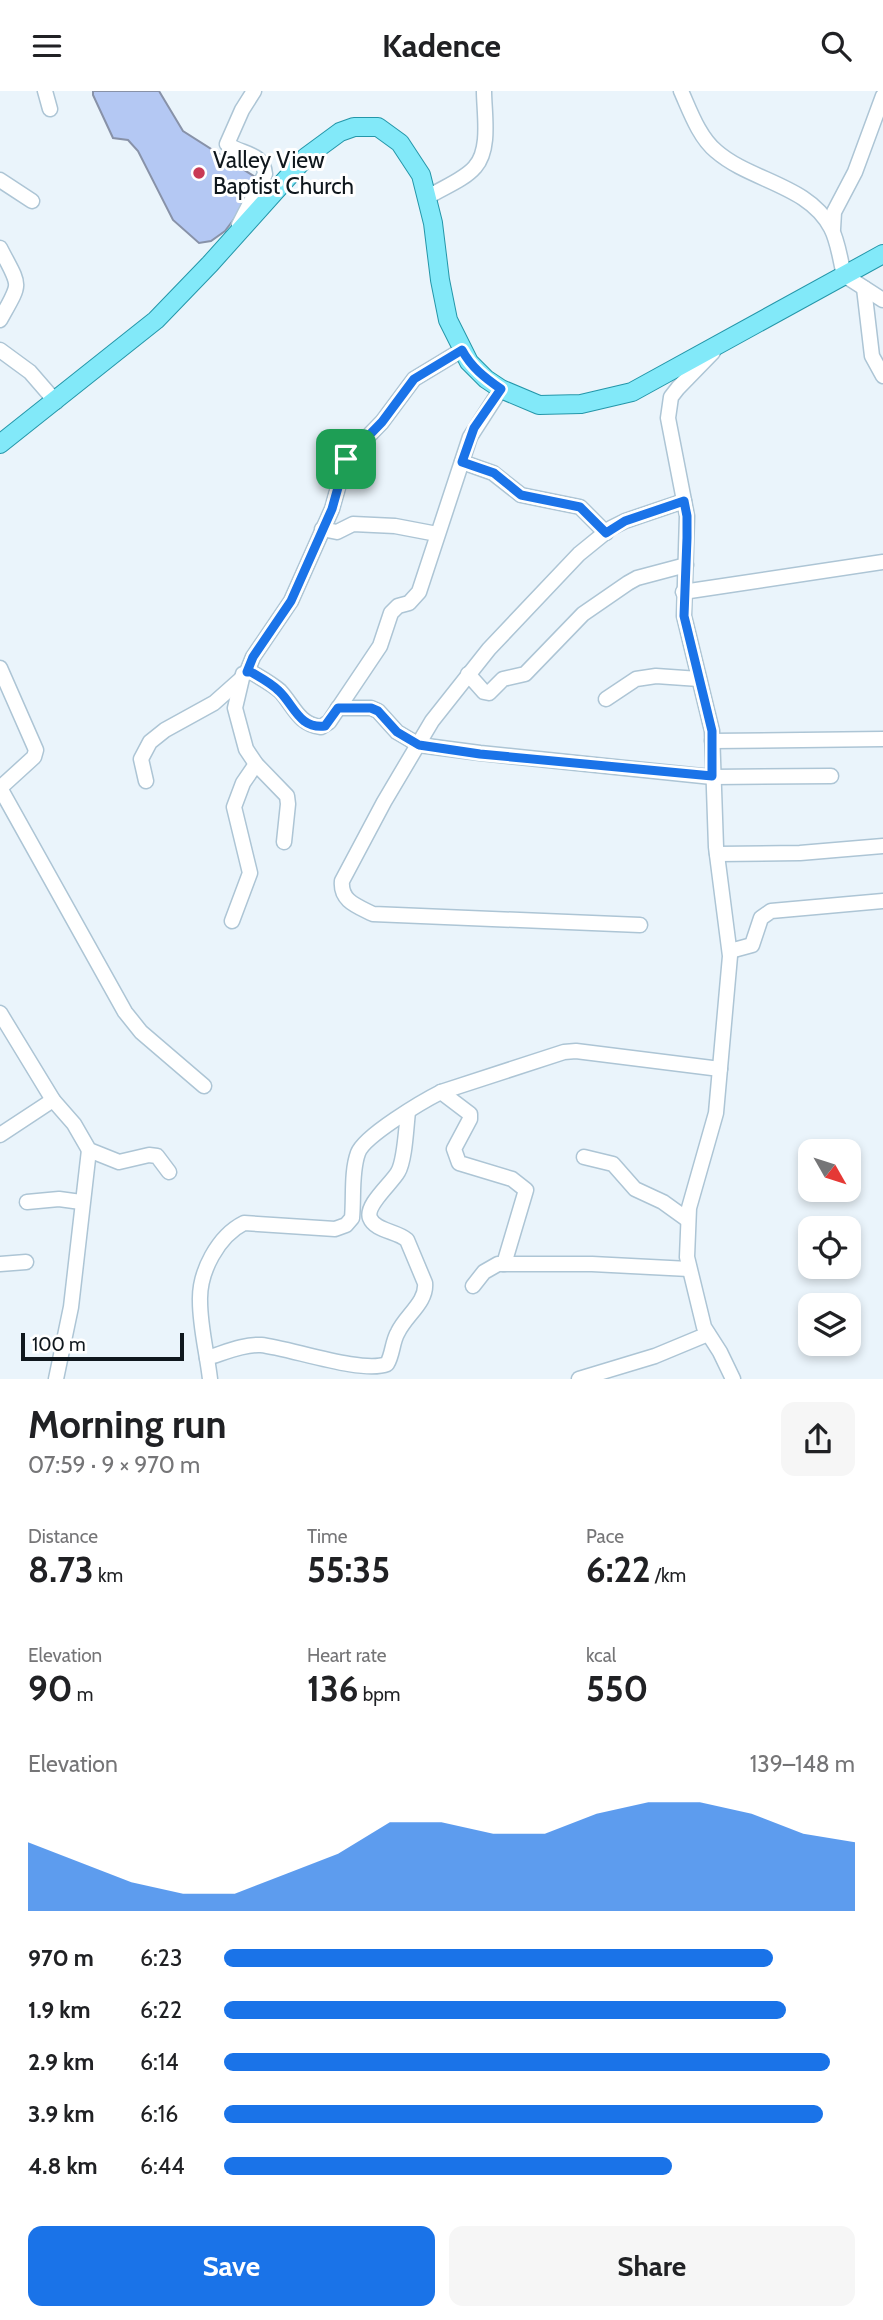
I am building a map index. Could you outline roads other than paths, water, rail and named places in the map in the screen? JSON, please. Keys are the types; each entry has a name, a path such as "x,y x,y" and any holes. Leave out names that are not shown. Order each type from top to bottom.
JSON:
{"main road":[{"path":"0,444 156,320 306,157 340,132 354,127 378,127 400,143 421,175 428,197 448,320 469,362 501,389 539,405 581,404 632,392 883,254"}],"street":[{"path":"44,91 50,109"},
{"path":"232,239 265,174 260,159 227,144 254,91"},
{"path":"428,197 470,171 479,161 484,142 484,91"},
{"path":"681,91 704,137 714,150 748,171 781,185 824,215 833,231 844,275 883,300"},
{"path":"833,231 834,212 855,171 883,96"},
{"path":"0,180 32,201"},
{"path":"0,248 17,282 17,290 0,320"},
{"path":"864,288 872,356 883,376"},
{"path":"723,341 678,388 669,407 668,418 687,516 684,616 712,731 717,854 731,968 716,1113 689,1207 687,1257 700,1317 733,1378"},
{"path":"0,350 30,372 56,402"},
{"path":"284,842 288,804 286,796 256,764 246,749 235,713 244,676 253,657 288,608 335,503 346,459 382,422 414,379 462,350"},
{"path":"146,781 141,759 150,742 214,703 251,672 279,690 297,716 316,726 325,726 380,646 391,613 398,606 409,603 419,592 474,428 501,389"},
{"path":"462,462 494,473 521,495 580,507 606,533"},
{"path":"640,925 373,914 346,899 341,890 342,881 384,802 432,721 489,649 567,566 606,533 625,521 684,501"},
{"path":"323,529 337,532 353,524 394,526 437,534"},
{"path":"683,592 883,562"},
{"path":"468,674 484,692 489,693 503,679 525,674 583,614 628,583 637,578 686,565"},
{"path":"0,668 36,750 34,757 0,788 125,1012 141,1032 204,1086"},
{"path":"606,699 636,679 656,676 699,679"},
{"path":"338,708 371,708 378,711 397,732 419,745 480,754 712,776 831,776"},
{"path":"712,741 883,739"},
{"path":"232,922 250,873 233,812 243,783 256,764"},
{"path":"717,854 800,853 883,846"},
{"path":"730,951 752,945 761,918 771,911 883,901"},
{"path":"0,1013 53,1100 75,1124 89,1150 71,1307 56,1378"},
{"path":"211,1378 200,1289 215,1250 222,1240 244,1223 335,1229 346,1226 352,1218 358,1152 370,1137 408,1112 441,1092 564,1052 576,1051 720,1069"},
{"path":"441,1092 470,1114 454,1149 458,1163 518,1182 526,1190 504,1264"},
{"path":"0,1135 53,1100"},
{"path":"208,1357 258,1345 332,1361 377,1366 387,1364 398,1332 425,1290 425,1283 407,1240 402,1235 375,1225 369,1214 375,1201 399,1172 408,1112"},
{"path":"89,1150 119,1162 149,1155 157,1156 169,1172"},
{"path":"584,1157 613,1164 635,1189 663,1202 688,1220"},
{"path":"27,1202 59,1199 81,1202"},
{"path":"0,1264 26,1262"},
{"path":"473,1286 491,1267 504,1264 592,1264 689,1269"},
{"path":"579,1378 655,1356 708,1334"}],"place":[{"name":"Valley View Baptist Church","path":"199,173"}]}
